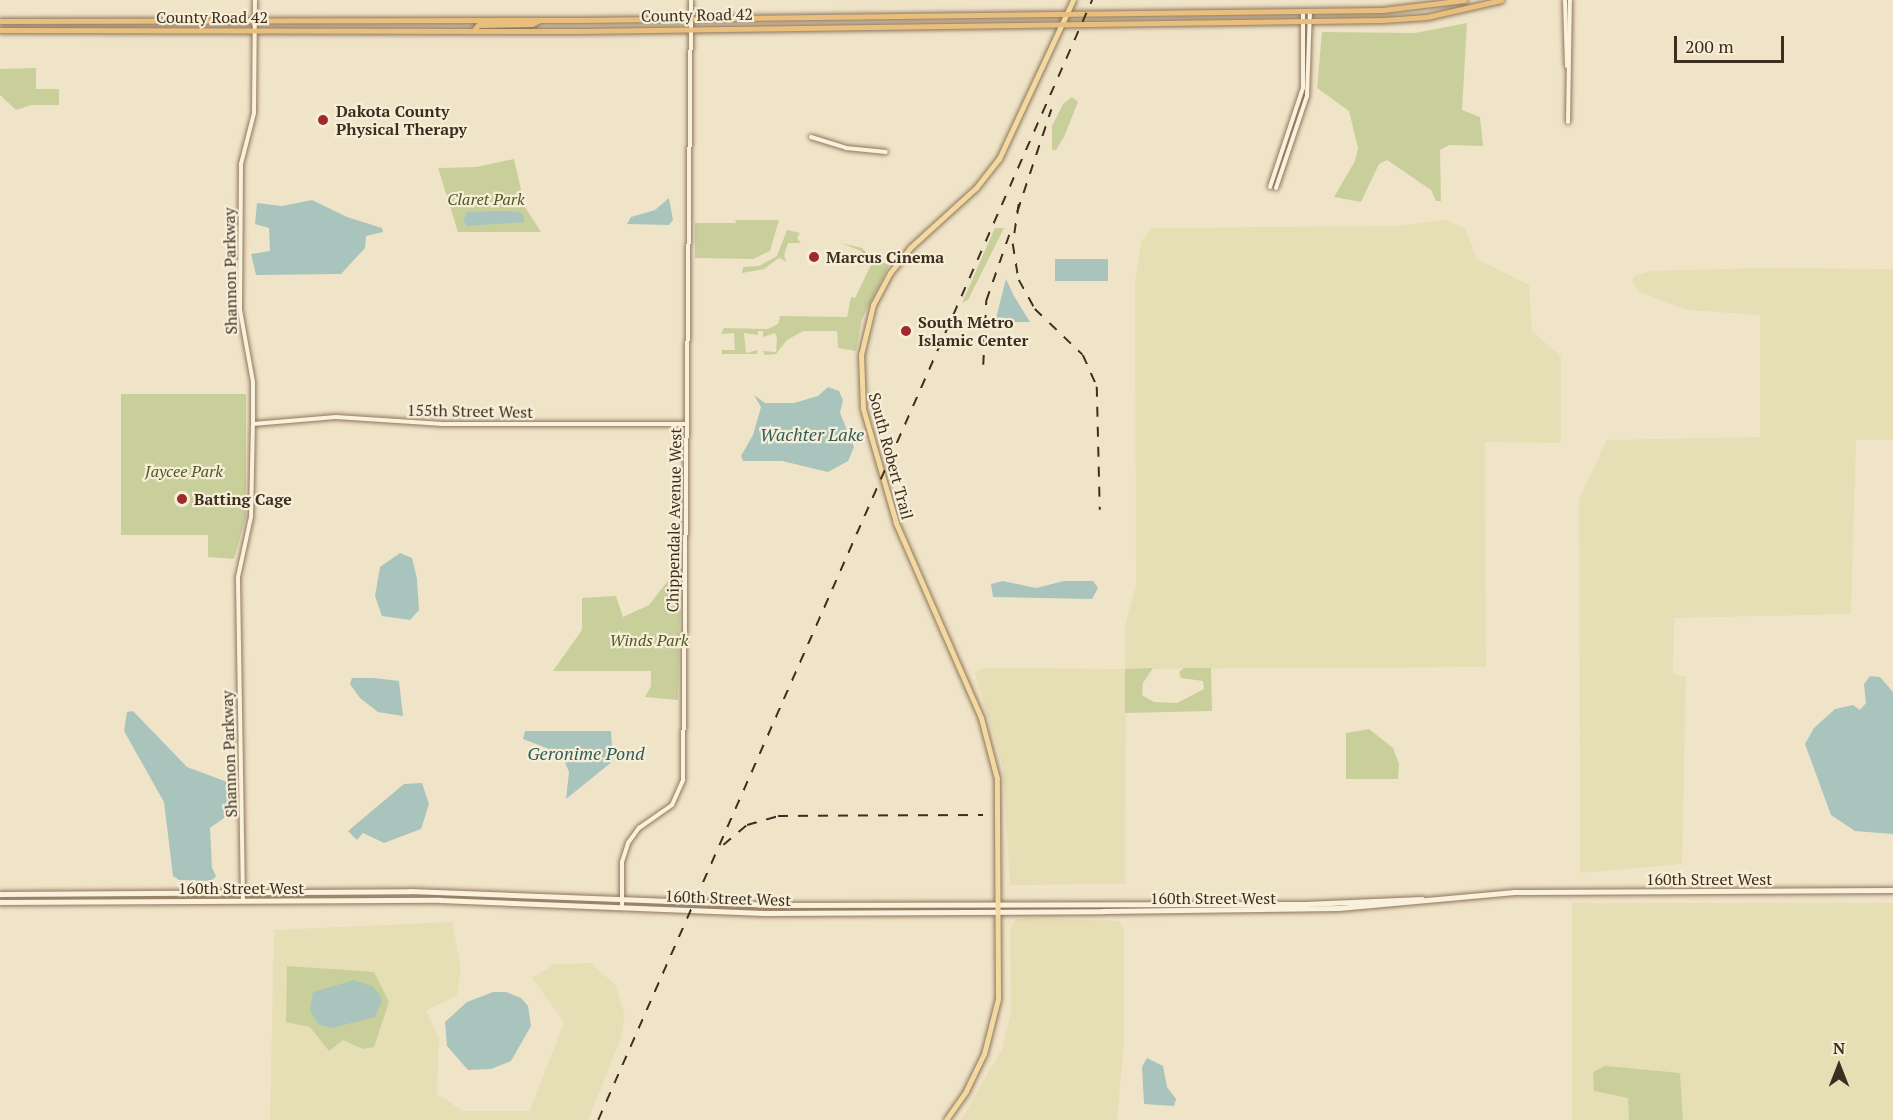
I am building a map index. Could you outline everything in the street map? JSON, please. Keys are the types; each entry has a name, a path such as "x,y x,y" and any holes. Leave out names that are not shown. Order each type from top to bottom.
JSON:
{"highway":[{"name":"County Road 42","path":"0,21 691,20 1403,10 1464,0"},
{"name":"County Road 42","path":"0,30 473,31 1306,20 1426,17 1501,0"},
{"path":"799,27 811,20 879,17"},
{"path":"473,31 478,25 532,24 539,20"}],"main road":[{"path":"1067,14 1073,0"},
{"name":"South Robert Trail","path":"999,911 999,797 991,747 896,523 865,415 860,367 864,332 885,279 910,248 976,188 995,165 1067,14"},
{"name":"160th Street West","path":"0,902 463,900 764,913 1339,908 1514,892 1893,890"},
{"name":"160th Street West","path":"0,894 515,893 769,904 1305,904 1454,898"},
{"path":"946,1120 974,1078 992,1028 999,988 999,911"}],"street":[{"name":"Shannon Parkway","path":"243,900 238,577 251,517 253,382 242,338 240,310 241,174 254,113 255,0"},
{"name":"Chippendale Avenue West","path":"622,906 622,860 628,843 639,828 673,803 683,780 691,0"},
{"path":"1568,0 1568,123"},
{"path":"1276,188 1307,96 1306,11"},
{"path":"1270,187 1303,88 1306,20"},
{"path":"811,136 846,148 886,152"},
{"name":"155th Street West","path":"253,424 336,417 423,423 687,424"}],"shaded area":[{"path":"1445,220 1465,228 1477,259 1529,285 1532,331 1561,357 1561,443 1485,442 1486,667 1126,669 1125,884 1010,885 1003,767 975,673 982,668 1125,669 1125,626 1136,586 1135,284 1141,242 1151,228 1398,226"},
{"path":"1761,268 1893,269 1893,440 1856,440 1851,614 1674,618 1673,675 1686,676 1682,864 1580,873 1579,499 1607,440 1760,437 1760,315 1687,310 1638,291 1632,282 1634,276 1652,271"},
{"path":"1572,903 1893,903 1893,1120 1572,1120"},
{"path":"1016,919 1119,921 1124,928 1124,1043 1117,1120 961,1120 1002,1049 1011,1012 1010,930"},
{"path":"452,922 461,968 457,996 426,1010 439,1038 437,1094 463,1111 530,1111 564,1022 532,978 555,964 591,963 616,986 625,1016 620,1041 588,1120 270,1120 274,930"}],"green space":[{"path":"1467,23 1462,110 1480,117 1483,146 1449,145 1440,150 1441,201 1436,201 1431,190 1387,160 1379,164 1361,202 1334,197 1355,161 1358,148 1349,111 1317,88 1322,32 1415,33"},
{"path":"36,68 36,89 59,89 59,105 31,105 16,110 0,95 0,69"},
{"path":"1072,97 1078,102 1064,137 1056,150 1052,150 1052,126 1063,104"},
{"name":"Claret Park","path":"514,159 525,207 541,232 458,232 438,168 476,167"},
{"path":"735,220 779,220 770,251 753,259 695,258 695,223 736,223"},
{"path":"995,228 1004,228 968,300 962,303"},
{"path":"787,230 800,233 797,238 801,243 788,243 784,256 787,262 779,258 764,269 742,273 743,267 759,266 777,256"},
{"path":"841,243 862,248 870,257 889,265 862,319 856,351 838,348 837,331 803,331 787,340 776,354 765,355 763,351 776,352 777,338 775,333 763,337 763,331 758,331 758,335 744,333 746,353 758,350 757,354 722,354 722,350 735,350 734,333 721,334 724,328 768,329 778,324 780,316 847,317 851,297 855,298 871,265 861,251"},
{"name":"Jaycee Park","path":"121,394 246,394 246,517 234,559 208,557 208,535 121,535"},
{"name":"Winds Park","path":"667,582 676,582 680,595 678,700 645,697 651,686 651,671 553,671 582,630 582,598 616,596 623,617 649,605"},
{"path":"1153,668 1143,683 1142,695 1154,702 1177,703 1204,689 1203,681 1181,678 1179,672 1184,668 1211,668 1212,711 1125,713 1125,669"},
{"path":"1369,729 1393,748 1399,764 1398,779 1346,779 1346,733"},
{"path":"287,966 374,972 389,1002 374,1047 363,1049 343,1040 329,1051 310,1027 286,1022"},
{"path":"1605,1066 1680,1073 1683,1120 1629,1120 1628,1098 1594,1091 1593,1072"}],"water":[{"path":"669,198 673,220 669,225 627,224 631,217 655,210"},
{"path":"312,200 347,217 382,228 383,232 366,236 365,248 341,274 256,275 251,254 270,251 269,228 255,224 257,203 282,206"},
{"path":"467,212 522,213 525,222 467,226 463,221"},
{"path":"1055,259 1108,259 1108,281 1055,281"},
{"path":"1006,279 1014,296 1030,322 995,322"},
{"name":"Wachter Lake","path":"828,387 839,391 843,400 840,413 854,447 848,461 828,472 782,461 743,461 741,456 753,435 761,407 754,395 765,403 794,403 818,396"},
{"path":"400,553 412,558 417,579 419,610 410,620 382,616 375,596 380,567"},
{"path":"1003,581 1036,588 1064,581 1093,581 1098,588 1092,599 993,597 991,584"},
{"path":"1870,676 1880,677 1893,692 1893,834 1855,831 1831,815 1805,744 1814,728 1835,709 1853,705 1860,710 1866,703 1864,684"},
{"path":"352,678 399,681 403,716 378,712 360,698 350,684"},
{"path":"133,711 187,767 230,783 231,802 224,818 210,828 212,868 216,876 212,881 179,880 173,876 164,802 124,731 127,712"},
{"name":"Geronime Pond","path":"525,731 611,731 613,761 566,799 569,772 564,760 554,751 523,739"},
{"path":"422,783 429,804 421,829 384,843 363,833 357,840 348,831 404,784"},
{"path":"354,980 373,987 379,994 382,1001 375,1017 332,1028 318,1024 310,1010 313,992"},
{"path":"493,992 506,992 521,998 528,1006 531,1026 511,1061 491,1069 468,1070 447,1046 445,1022 467,1002"},
{"path":"1147,1058 1163,1066 1167,1087 1176,1099 1174,1106 1144,1104 1142,1067"}],"railway":[{"path":"598,1120 1092,0"},
{"path":"1017,212 1051,110"},
{"path":"1019,204 1013,244 1019,280 1035,309 1083,355 1097,387 1100,510"},
{"path":"983,365 986,301 1009,235"},
{"path":"723,845 747,825 778,816 983,815"}],"place":[{"name":"Dakota County Physical Therapy","path":"323,120"},
{"name":"Marcus Cinema","path":"814,257"},
{"name":"South Metro Islamic Center","path":"906,331"},
{"name":"Batting Cage","path":"182,499"}]}
